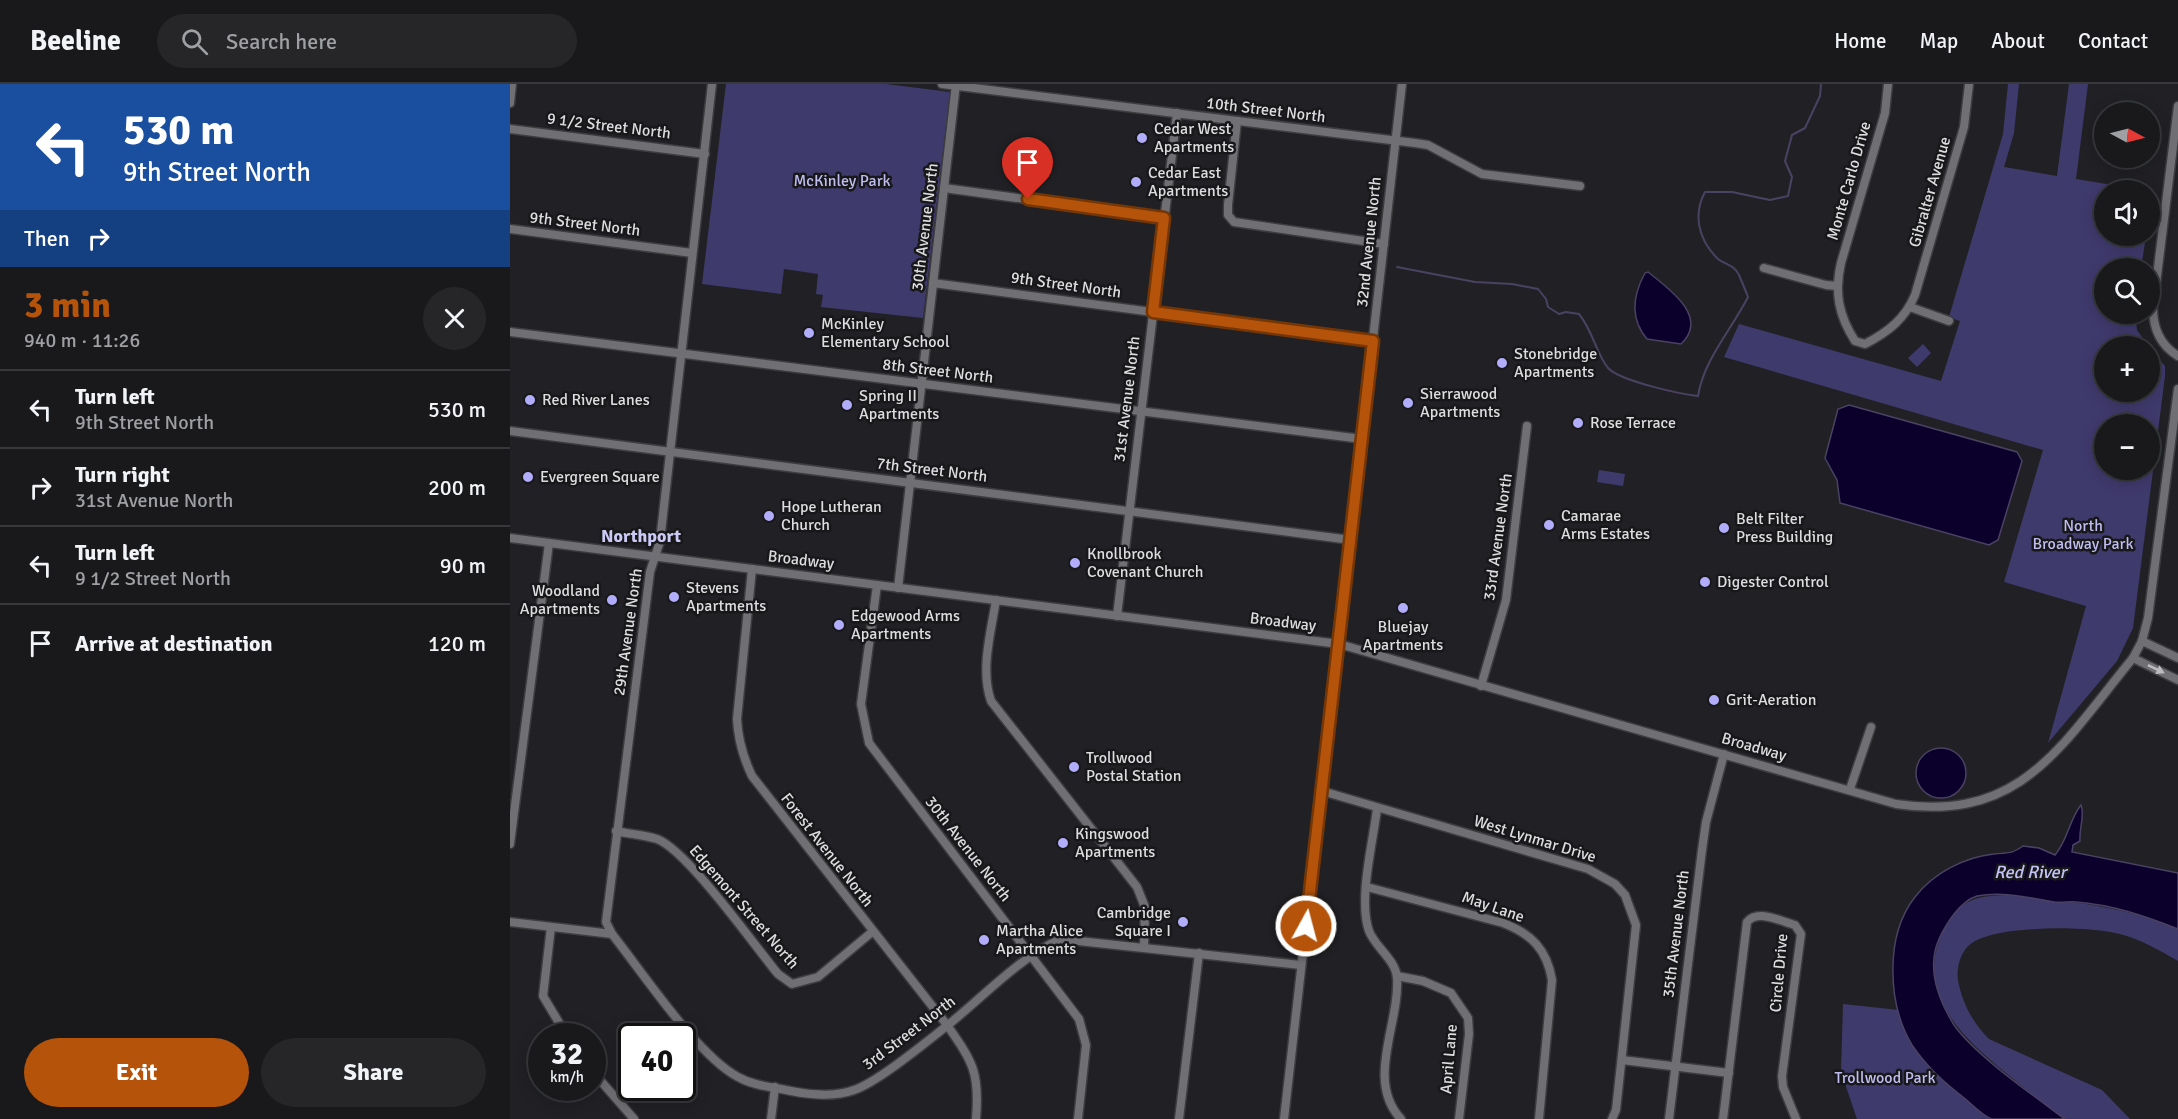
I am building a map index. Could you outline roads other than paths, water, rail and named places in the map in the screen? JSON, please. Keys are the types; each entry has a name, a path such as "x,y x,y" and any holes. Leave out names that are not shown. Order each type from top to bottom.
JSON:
{"street":[{"path":"510,103 512,84"},
{"name":"29th Avenue North","path":"612,934 606,922 616,831 650,572 660,541 712,84"},
{"name":"10th Street North","path":"942,84 1428,145 1482,174 1580,186"},
{"name":"32nd Avenue North","path":"1284,1119 1402,84"},
{"name":"Monte Carlo Drive","path":"1837,286 1841,263 1885,113 1888,84"},
{"name":"Gibralter Avenue","path":"1910,307 1964,127 1969,84"},
{"name":"30th Avenue North","path":"898,588 956,85"},
{"path":"2178,106 2153,308 2158,335 2163,345 2178,356"},
{"name":"31st Avenue North","path":"1117,616 1177,113"},
{"path":"1237,121 1228,205 1228,215 1234,222 1384,244"},
{"name":"9 1/2 Street North","path":"510,129 705,154"},
{"path":"944,188 1164,218"},
{"name":"9th Street North","path":"510,229 692,253"},
{"path":"1764,268 1837,286 1843,319 1855,341 1865,344 1897,323 1910,307 1949,321"},
{"name":"9th Street North","path":"933,283 1373,341"},
{"name":"8th Street North","path":"510,332 1362,439"},
{"name":"Broadway","path":"510,538 1339,644 1896,804 1942,809 1969,805 1992,798 2018,785 2044,763 2133,658 2142,641 2148,618 2178,389"},
{"name":"33rd Avenue North","path":"1481,686 1506,600 1527,426"},
{"name":"7th Street North","path":"510,431 1351,540"},
{"path":"510,844 549,543"},
{"name":"Forest Avenue North","path":"752,569 738,719 738,738 743,755 752,776 947,1025 974,1069 978,1083 976,1119"},
{"name":"30th Avenue North","path":"877,585 861,704 869,743 1079,1019 1085,1034 1085,1063 1078,1119"},
{"path":"996,600 987,664 986,687 991,701 1137,887 1145,907 1144,947"},
{"path":"2142,641 2178,658"},
{"path":"2133,658 2178,680"},
{"path":"1850,789 1871,727"},
{"name":"35th Avenue North","path":"1669,1119 1706,822 1724,754"},
{"name":"West Lynmar Drive","path":"1322,791 1588,869 1615,884 1625,895 1636,925 1616,1110 1612,1119"},
{"path":"1377,809 1365,912 1370,933 1397,976 1385,1090 1395,1113 1401,1119"},
{"name":"Edgemont Street North","path":"616,831 658,840 673,849 693,868 778,974 792,984 818,977 872,932"},
{"name":"May Lane","path":"1367,886 1503,923 1519,929 1538,943 1550,966 1552,980 1539,1119"},
{"name":"Circle Drive","path":"1724,1119 1747,922 1751,917 1758,915 1795,925 1801,934 1782,1076 1783,1087 1796,1119"},
{"path":"510,922 612,934"},
{"path":"551,927 543,996 559,1023"},
{"name":"3rd Street North","path":"612,934 706,1052 737,1077 753,1084 829,1095 853,1091 871,1082 1033,956 1060,939 1301,965"},
{"path":"1179,1119 1198,953"},
{"name":"April Lane","path":"1397,976 1423,981 1451,993 1468,1018 1469,1034 1459,1119"},
{"path":"1622,1060 1729,1073"},
{"path":"606,1087 634,1119"},
{"path":"771,1119 774,1088"}],"water":[{"path":"1648,272 1675,295 1689,314 1691,324 1689,334 1681,344 1647,339 1638,323 1636,298 1641,281"},
{"path":"1849,405 2017,452 2022,461 1998,540 1989,545 1840,503 1837,480 1825,458 1838,409"},
{"path":"1936,748 1946,748 1959,755 1966,768 1966,778 1959,791 1946,798 1936,798 1927,794 1920,787 1916,778 1916,768 1920,759 1927,752"},
{"name":"Red River","path":"2081,805 2080,841 2073,845 2072,852 2178,873 2178,929 2116,908 2006,895 1977,896 1959,908 1939,939 1935,950 1936,983 1948,1015 1976,1049 2006,1075 2065,1119 1992,1119 1942,1079 1912,1045 1898,1010 1894,990 1894,949 1898,930 1905,913 1922,888 1950,868 1983,856 2012,852 2023,846 2039,848 2055,855"}],"waterway":[{"path":"1397,267 1475,282 1512,284 1538,289 1546,299 1548,307 1559,314 1566,312 1579,314 1600,356 1608,368 1615,373 1651,386 1698,396 1701,382 1712,357 1748,297 1737,272 1717,258 1705,243 1699,226 1701,200 1705,192 1732,192 1770,200 1788,196 1792,177 1785,161 1792,135 1805,128 1820,96 1821,84"}],"place":[{"name":"Cedar West Apartments","path":"1142,138"},
{"name":"Cedar East Apartments","path":"1136,182"},
{"name":"McKinley Elementary School","path":"809,333"},
{"name":"Stonebridge Apartments","path":"1502,363"},
{"name":"Red River Lanes","path":"530,400"},
{"name":"Sierrawood Apartments","path":"1408,403"},
{"name":"Spring II Apartments","path":"847,405"},
{"name":"Rose Terrace","path":"1578,423"},
{"name":"Evergreen Square","path":"528,477"},
{"name":"Hope Lutheran Church","path":"769,516"},
{"name":"Camarae Arms Estates","path":"1549,525"},
{"name":"Belt Filter Press Building","path":"1724,528"},
{"name":"Knollbrook Covenant Church","path":"1075,563"},
{"name":"Digester Control","path":"1705,582"},
{"name":"Stevens Apartments","path":"674,597"},
{"name":"Woodland Apartments","path":"612,600"},
{"name":"Bluejay Apartments","path":"1403,608"},
{"name":"Edgewood Arms Apartments","path":"839,625"},
{"name":"Grit-Aeration","path":"1714,700"},
{"name":"Trollwood Postal Station","path":"1074,767"},
{"name":"Kingswood Apartments","path":"1063,843"},
{"name":"Cambridge Square I","path":"1183,922"},
{"name":"Martha Alice Apartments","path":"984,940"}],"district":[{"name":"Northport","path":"641,536"}],"park label":[{"name":"McKinley Park","path":"842,181"},
{"name":"North Broadway Park","path":"2083,535"},
{"name":"Trollwood Park","path":"1885,1078"}]}
